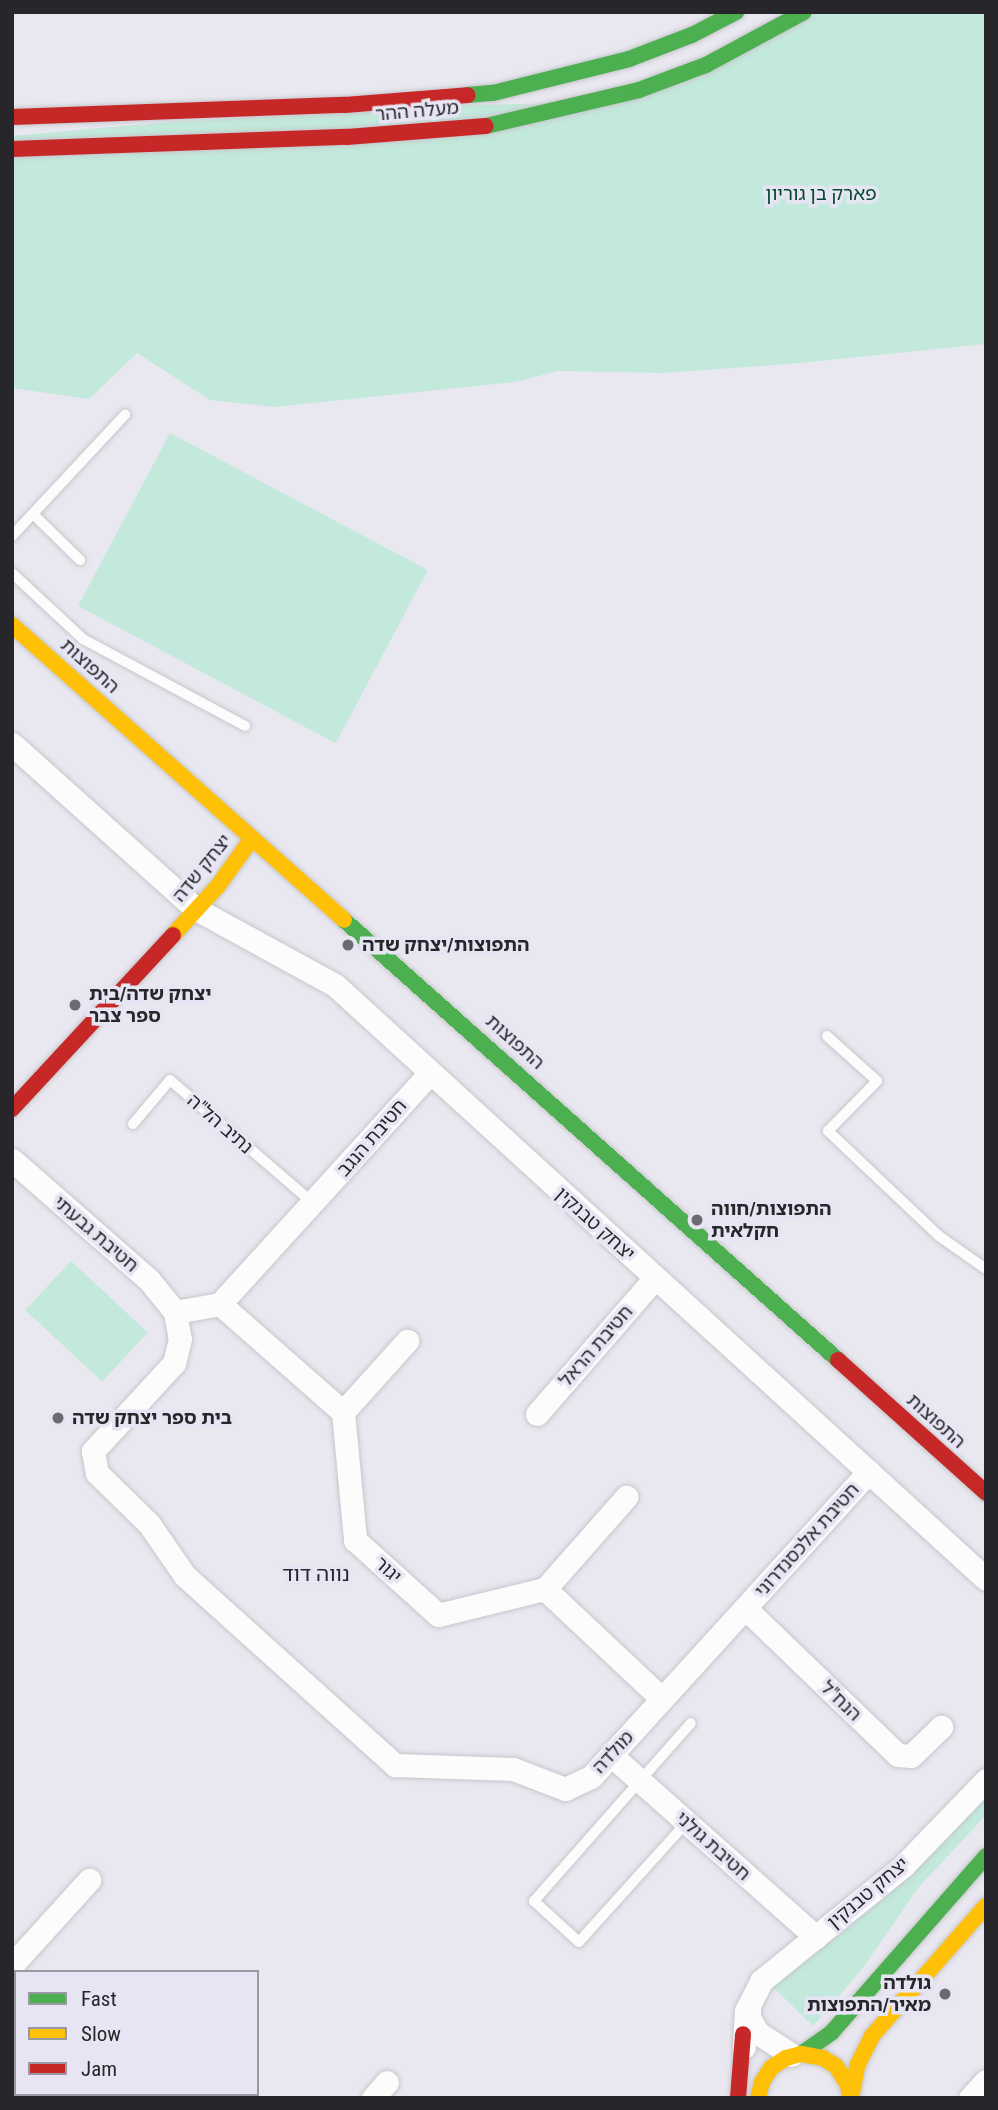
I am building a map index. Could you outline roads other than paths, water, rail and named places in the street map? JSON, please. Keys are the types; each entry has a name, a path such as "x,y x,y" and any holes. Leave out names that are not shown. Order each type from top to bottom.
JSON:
{"main road":[{"name":"מעלה ההר","path":"12,117 345,105 493,93 629,59 692,35 736,12"},
{"name":"מעלה ההר","path":"12,149 347,137 498,125 639,90 706,65 804,12"},
{"name":"התפוצות","path":"12,625 251,839 428,992 986,1493"},
{"name":"יצחק שדה","path":"12,1109 185,905 229,873 251,839"},
{"path":"752,2095 771,2068 831,2032 986,1856"},
{"path":"851,2098 857,2066 872,2036 986,1906"},
{"path":"797,2054 823,2058 835,2066 848,2085 851,2098"}],"street":[{"name":"יצחק טבנקין","path":"12,744 185,905 335,985 986,1579"},
{"name":"חטיבת הנגב","path":"220,1304 314,1204 430,1073"},
{"name":"חטיבת גבעתי","path":"12,1160 149,1280 175,1312"},
{"name":"חטיבת הראל","path":"537,1414 655,1278"},
{"path":"175,1312 220,1304 343,1412 407,1341"},
{"name":"מולדה","path":"175,1312 180,1339 174,1363 93,1451 97,1473 149,1524 185,1576 394,1765 513,1769 565,1789 591,1777 745,1608"},
{"name":"יגור","path":"343,1412 355,1540 438,1615 545,1589"},
{"name":"חטיבת אלכסנדרוני","path":"745,1608 869,1472"},
{"path":"626,1497 545,1589 662,1698"},
{"name":"הנח\"ל","path":"745,1608 898,1755 911,1756 941,1727"},
{"name":"חטיבת גולני","path":"611,1755 816,1937"},
{"name":"יצחק טבנקין","path":"752,2095 743,2034 749,2002 761,1981 903,1866 986,1780"},
{"path":"12,1965 89,1880"},
{"path":"749,2002 749,2018 754,2029 772,2045 797,2054"},
{"path":"970,2098 986,2081"}],"lane":[{"path":"12,536 125,415"},
{"path":"33,514 80,560"},
{"path":"12,573 83,639 245,726"},
{"path":"827,1036 877,1081 828,1131 939,1236 986,1269"},
{"name":"נתיב הל\"ה","path":"133,1124 170,1080 314,1204"},
{"path":"686,1823 579,1942 534,1901 691,1723"}],"place":[{"name":"התפוצות/יצחק שדה","path":"348,945"},
{"name":"יצחק שדה/בית ספר צבר","path":"75,1005"},
{"name":"התפוצות/חווה חקלאית","path":"697,1220"},
{"name":"בית ספר יצחק שדה","path":"58,1418"},
{"name":"גולדה מאיר/התפוצות","path":"945,1994"}],"district":[{"name":"נווה דוד","path":"316,1574"}],"park label":[{"name":"פארק בן גוריון","path":"821,194"}]}
